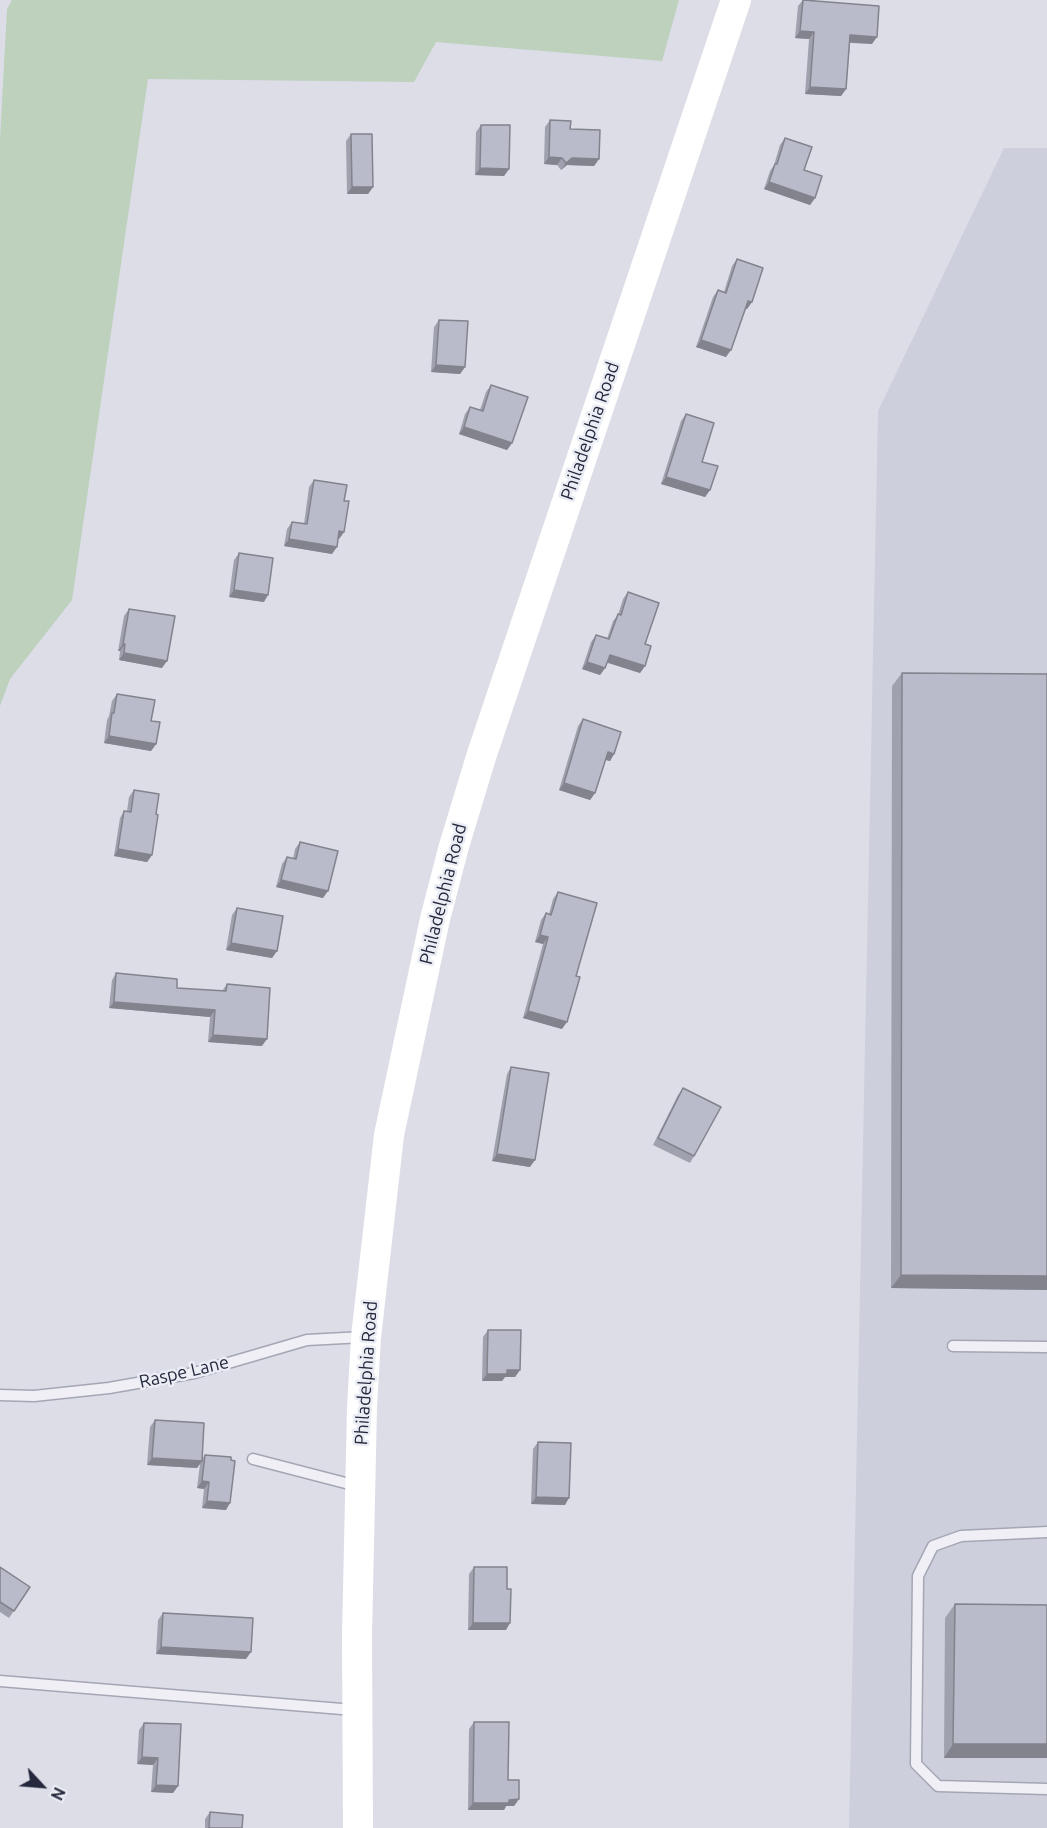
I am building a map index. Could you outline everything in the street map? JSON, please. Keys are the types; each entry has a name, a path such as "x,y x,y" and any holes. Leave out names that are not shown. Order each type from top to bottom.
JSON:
{"main road":[{"name":"Philadelphia Road","path":"358,1828 357,1636 362,1407 366,1337 389,1135 417,998 454,846 502,691 736,0"}],"lane":[{"name":"Raspe Lane","path":"0,1395 33,1396 109,1388 194,1373 307,1340 366,1337"},
{"path":"953,1346 1047,1347"},
{"path":"253,1459 360,1487"},
{"path":"1047,1532 962,1536 933,1546 918,1576 916,1764 938,1786 1047,1789"},
{"path":"0,1681 357,1710"}],"shaded area":[{"path":"1004,148 1047,148 1047,1828 849,1828 878,411"}],"green space":[{"path":"12,0 679,0 662,61 436,42 414,82 148,79 72,600 10,679 0,706 0,139 7,9"}],"building":[{"path":"803,0 879,6 877,37 850,35 846,89 810,87 814,32 800,31"},
{"path":"550,120 571,121 570,129 600,130 599,159 572,158 566,163 562,158 549,157"},
{"path":"481,125 510,125 509,169 480,168"},
{"path":"351,134 372,134 373,187 352,187"},
{"path":"785,138 812,147 804,170 822,176 815,198 769,182"},
{"path":"737,259 763,268 752,302 748,301 731,350 701,340 718,290 726,293"},
{"path":"439,320 468,321 465,367 436,365"},
{"path":"491,385 528,397 512,443 464,427 470,407 483,411"},
{"path":"686,414 714,423 702,462 718,466 710,490 666,477"},
{"path":"314,480 347,485 344,501 349,501 344,532 339,531 337,547 289,539 292,522 307,524"},
{"path":"239,553 273,558 268,595 234,590"},
{"path":"628,592 659,603 645,644 651,646 645,666 610,655 605,668 587,662 596,635 609,639 618,614 621,615"},
{"path":"129,609 175,616 167,661 124,653 125,644 123,644"},
{"path":"902,673 1047,674 1047,1276 901,1275"},
{"path":"117,694 155,700 151,721 160,722 156,744 109,736"},
{"path":"583,719 621,732 614,754 608,752 595,793 564,783"},
{"path":"134,790 159,794 152,855 118,849 124,811 131,812"},
{"path":"300,842 338,851 328,891 281,880 287,857 296,859"},
{"path":"558,892 597,903 576,976 580,977 567,1022 528,1011 548,937 540,935 546,913 551,915"},
{"path":"237,908 283,916 277,951 231,943"},
{"path":"116,973 177,979 177,988 226,991 227,984 270,988 267,1039 213,1035 215,1010 114,1002"},
{"path":"511,1067 549,1073 535,1160 497,1154"},
{"path":"683,1088 721,1107 694,1156 658,1138"},
{"path":"488,1330 521,1330 520,1370 507,1370 507,1374 487,1374"},
{"path":"155,1420 204,1423 202,1461 152,1458"},
{"path":"538,1442 571,1443 569,1498 536,1497"},
{"path":"205,1455 231,1457 231,1460 235,1461 230,1503 207,1501 209,1482 202,1481"},
{"path":"0,1567 30,1587 14,1611 0,1602"},
{"path":"474,1567 507,1567 507,1589 511,1589 510,1623 473,1623"},
{"path":"955,1604 1047,1605 1047,1744 953,1744"},
{"path":"163,1613 253,1618 251,1652 161,1647"},
{"path":"474,1722 509,1722 508,1780 519,1780 519,1799 509,1800 509,1803 473,1803"},
{"path":"144,1723 181,1724 178,1786 156,1785 158,1758 142,1757"},
{"path":"210,1812 243,1815 242,1828 209,1828"}]}
